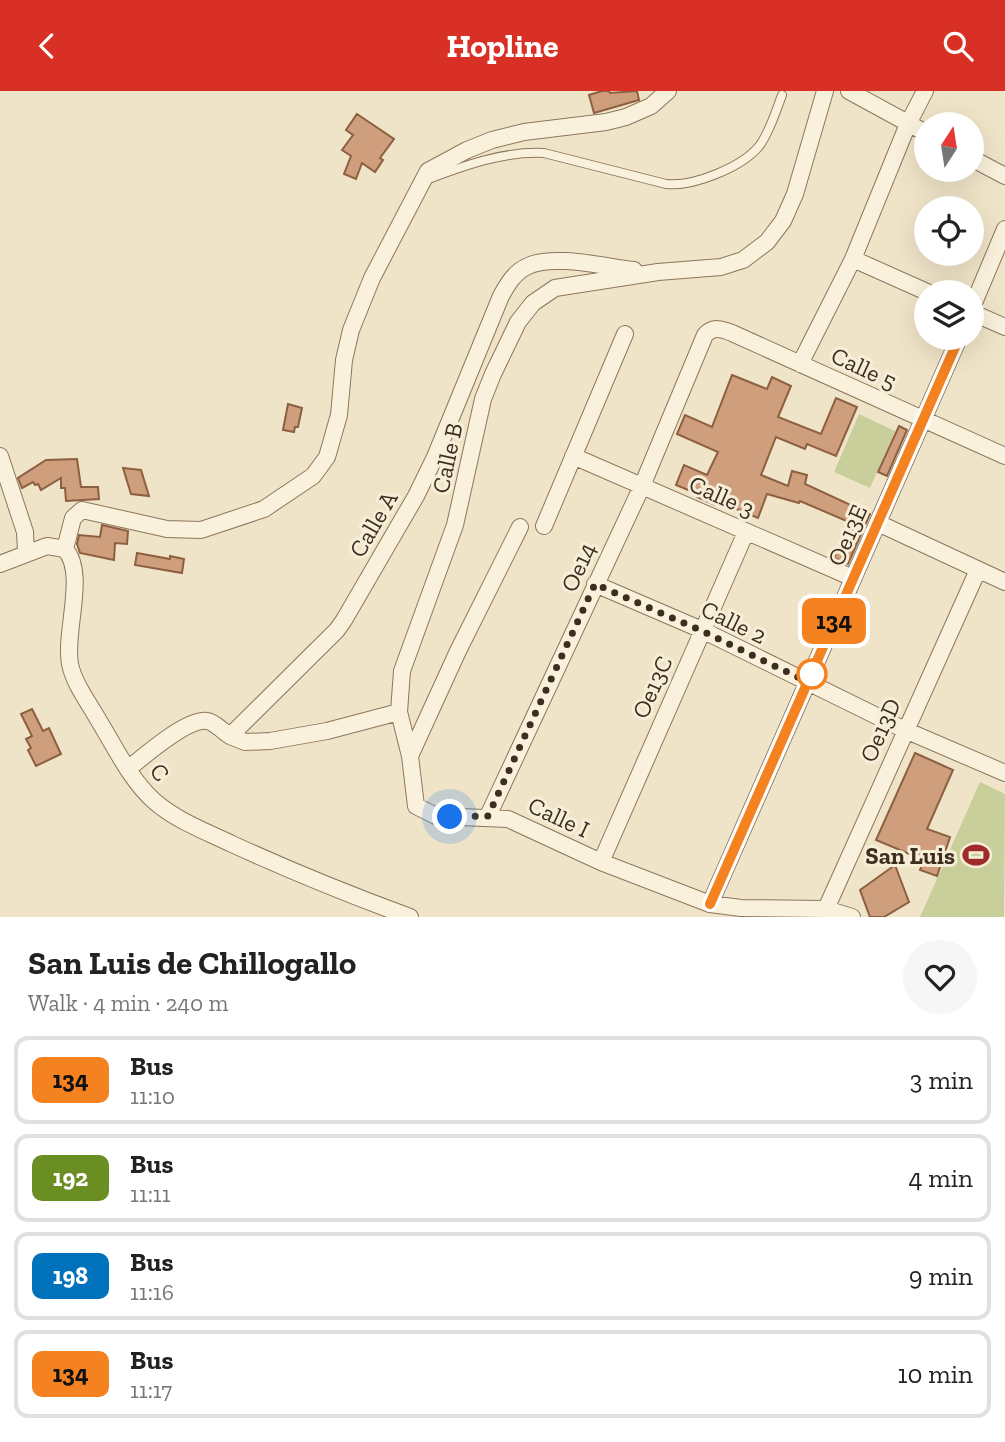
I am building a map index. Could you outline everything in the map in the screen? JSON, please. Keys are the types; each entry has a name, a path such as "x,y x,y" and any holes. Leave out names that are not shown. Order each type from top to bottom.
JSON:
{"street":[{"path":"0,564 47,546 65,549 73,518 82,510 167,529 201,530 264,509 313,476 327,457 340,415 344,360 351,330 372,278 420,183 433,166 492,140 524,132 626,117 651,106 668,91"},
{"path":"658,272 721,267 743,260 768,242 783,221 795,194 825,91"},
{"path":"849,91 914,127"},
{"path":"800,364 853,259 908,124 925,91"},
{"path":"984,165 1005,176"},
{"path":"984,280 1005,229"},
{"path":"853,259 914,286"},
{"name":"Calle A","path":"230,736 344,620 416,496 440,445 501,296 515,275 526,267 554,261 658,272"},
{"name":"Calle B","path":"410,756 400,712 402,671 455,525 484,400 493,374 518,322 533,303 555,288 658,272"},
{"path":"984,317 1005,327"},
{"name":"Calle 5","path":"705,335 713,329 725,330 1005,456"},
{"path":"544,526 625,334"},
{"name":"Oe14","path":"488,816 642,486 705,335"},
{"name":"Oe13E","path":"710,904 954,350"},
{"path":"0,456 25,532 26,552"},
{"name":"Calle 3","path":"573,456 853,578"},
{"path":"878,523 1005,582"},
{"path":"410,756 520,527"},
{"name":"Oe13C","path":"601,862 746,532"},
{"name":"C","path":"65,549 73,562 75,574 69,640 70,663 83,692 128,769 151,799 184,821 274,863 410,917"},
{"name":"Oe13D","path":"825,909 978,570"},
{"name":"Calle 2","path":"595,584 702,631 905,730 1003,766"},
{"path":"128,769 156,745 196,722 211,722 230,736 244,742 270,741 327,731 400,712"},
{"name":"Calle I","path":"410,756 414,801 421,810 436,815 488,816 522,824 601,862 710,904 741,908 825,909 852,917"},
{"path":"364,900 368,917"}],"lane":[{"path":"420,183 460,167 531,152 666,184 684,185 700,181 740,161 757,148 782,95"}],"green space":[{"path":"859,414 895,431 870,488 834,472"},
{"name":"San Luis","path":"980,782 1005,794 1004,917 920,917"}],"building":[{"path":"602,91 637,91 639,100 594,113 589,95"},
{"path":"357,114 394,139 380,158 383,160 375,172 362,163 356,179 344,174 351,156 342,150 353,135 346,130"},
{"path":"732,375 767,389 772,377 791,386 778,417 821,434 836,398 857,407 836,456 807,444 805,449 776,437 761,475 788,486 792,471 807,475 805,484 870,514 848,564 834,558 849,522 800,501 799,503 767,494 758,518 717,501 715,505 676,485 684,465 707,475 718,452 677,434 685,415 712,427"},
{"path":"288,404 302,408 298,427 295,427 294,432 283,430"},
{"path":"899,426 907,430 887,476 878,472"},
{"path":"77,459 81,487 98,487 99,499 66,501 65,488 61,488 61,478 41,490 38,484 33,482 22,488 18,478 46,460"},
{"path":"123,468 141,470 149,496 131,494"},
{"path":"102,525 128,531 127,544 115,543 114,560 80,553 77,544 79,535 100,537"},
{"path":"137,553 184,559 182,573 135,565"},
{"path":"32,709 43,731 49,728 61,754 36,766 26,739 32,736 21,714"},
{"path":"915,753 953,770 927,829 950,837 937,876 920,870 924,860 876,840"},
{"path":"895,865 909,902 884,917 870,917 860,890"}],"bus line":[{"name":"134","path":"710,904 954,350"}],"place":[{"name":"San Luis","path":"976,855"}],"route":[{"path":"450,817 488,816 595,584 808,682 812,674"}]}
